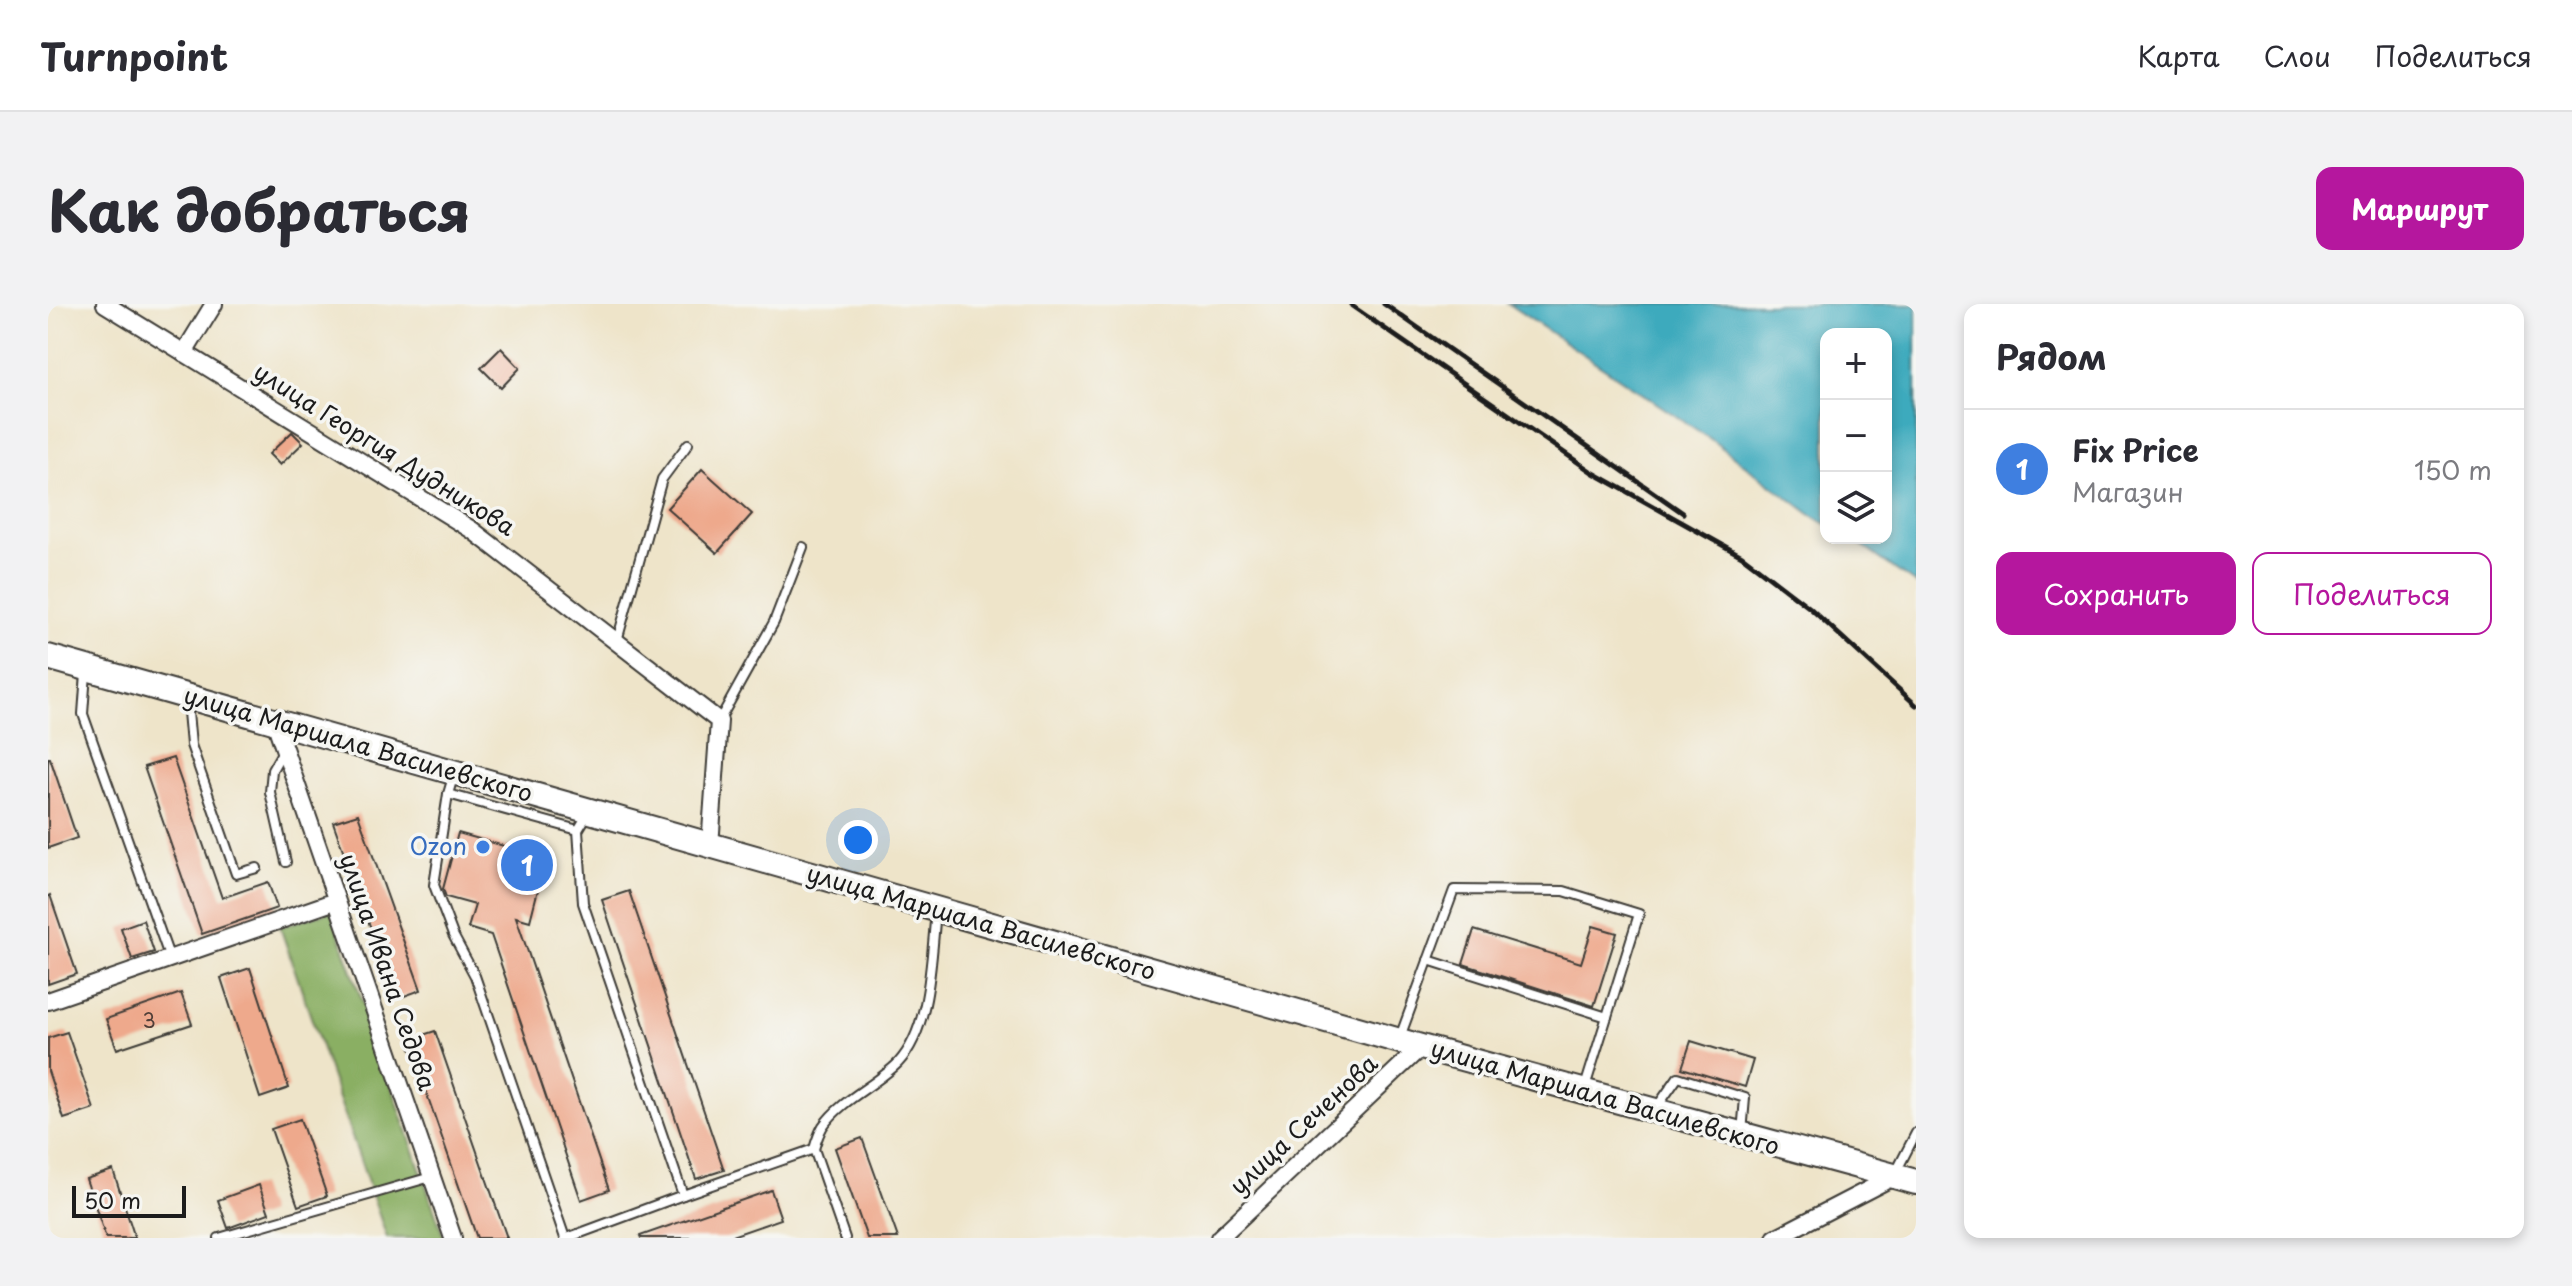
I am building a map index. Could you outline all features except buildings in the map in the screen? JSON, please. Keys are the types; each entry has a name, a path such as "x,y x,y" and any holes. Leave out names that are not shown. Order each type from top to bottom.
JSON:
{"street":[{"name":"улица Георгия Дудникова","path":"105,304 472,530 719,721"},
{"path":"184,353 214,304"},
{"name":"улица Маршала Василевского","path":"48,657 275,722 451,784 584,821 710,846 1905,1180"},
{"path":"710,846 719,721"},
{"name":"улица Ивана Седова","path":"275,722 453,1238"},
{"path":"48,1001 327,904"},
{"name":"улица Сеченова","path":"1219,1238 1410,1043"},
{"path":"1775,1238 1905,1180"}],"lane":[{"path":"617,642 662,479 688,444"},
{"path":"719,721 774,622 803,547"},
{"path":"86,668 83,714 170,959"},
{"path":"187,697 191,745 236,874 257,868"},
{"path":"284,748 272,770 270,792 286,862"},
{"path":"451,784 434,885 453,935 475,976 566,1238 814,1149"},
{"path":"584,821 583,903 683,1195"},
{"path":"1410,1043 1428,960 1454,890 1564,891 1639,914 1584,1092"},
{"path":"845,1238 814,1149 822,1127 844,1105 898,1063 914,1040 923,1012 936,910"},
{"path":"1428,960 1607,1017"},
{"path":"1655,1111 1678,1077 1745,1098 1742,1136"},
{"path":"1905,1180 1916,1133"},
{"path":"219,1238 432,1177"}],"green space":[{"path":"331,911 444,1238 387,1238 280,927"}],"water":[{"path":"1508,304 1916,304 1916,584 1859,544 1892,544 1892,328 1820,328 1820,520 1709,438"}],"railway":[{"path":"1384,304 1683,513"},
{"path":"1352,306 1592,472 1742,556 1810,608 1916,705"}],"place":[{"name":"Ozon","path":"483,847"},
{"name":"Fix Price","path":"527,865"}]}
